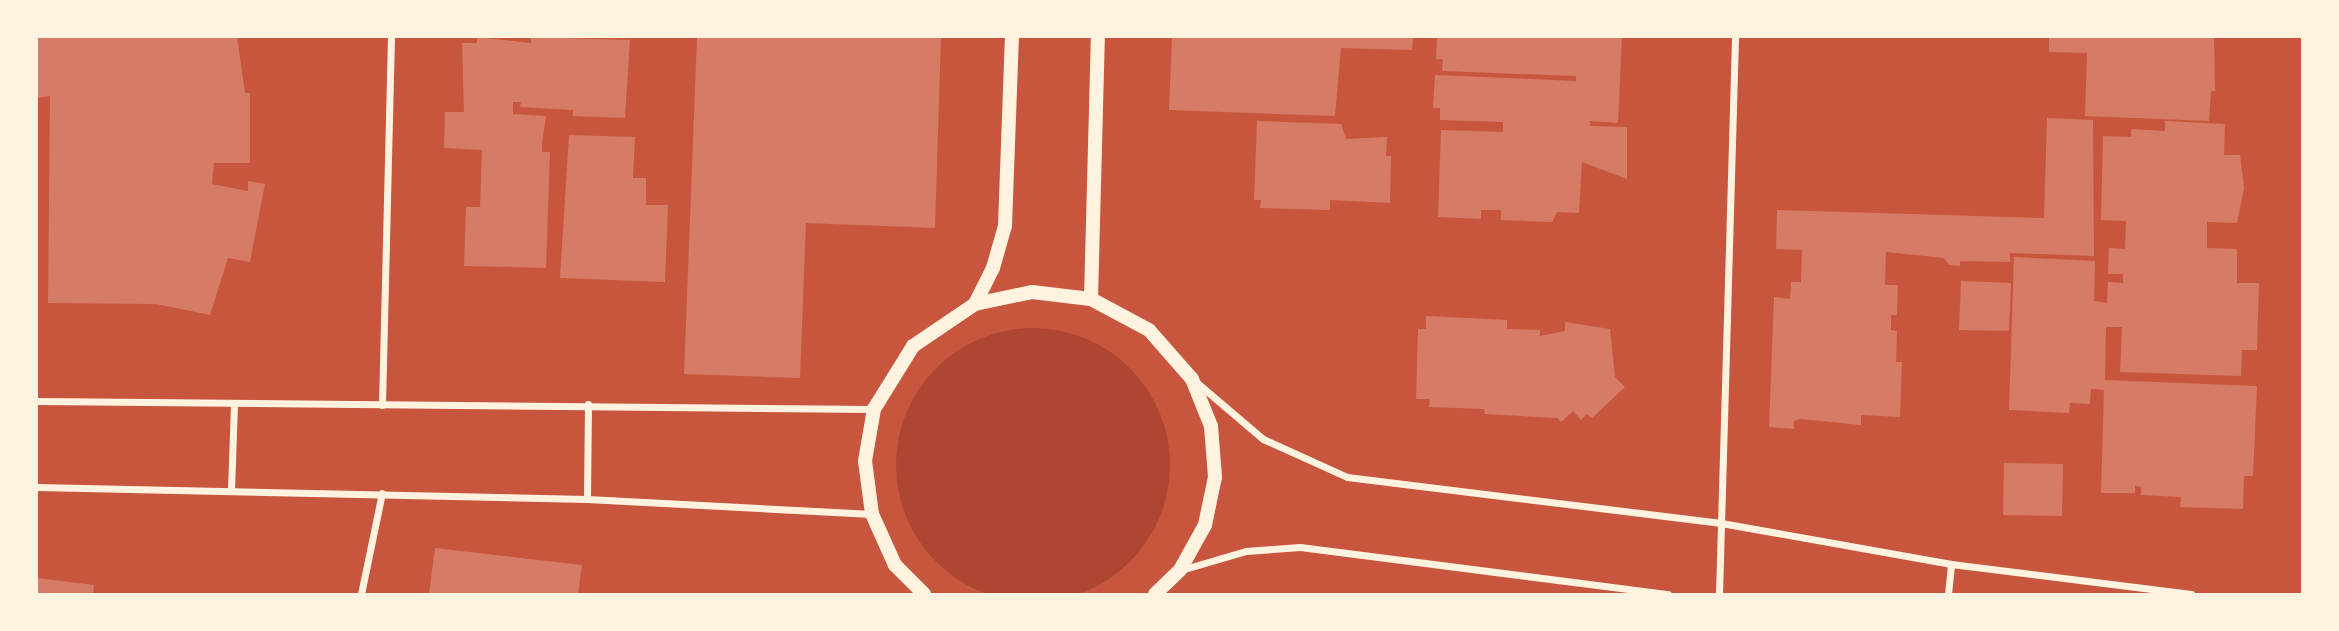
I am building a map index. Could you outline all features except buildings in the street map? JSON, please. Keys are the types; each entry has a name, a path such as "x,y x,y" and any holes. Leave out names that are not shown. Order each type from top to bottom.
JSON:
{"main road":[{"path":"975,304 993,268 1005,226 1012,37"},
{"path":"1091,299 1098,37"},
{"path":"924,594 895,565 872,514 865,461 874,409 913,346 975,304 1032,292 1091,299 1149,330 1192,379 1211,426 1215,477 1205,525 1180,570 1155,594"}],"street":[{"path":"382,405 391,37"},
{"path":"1719,594 1735,37"},
{"path":"1192,379 1263,439 1347,477 1721,523 1951,564 2191,594"},
{"path":"37,401 382,405 588,404 874,409"},
{"path":"231,490 234,404"},
{"path":"587,499 588,404"},
{"path":"37,486 587,499 872,514"},
{"path":"361,594 382,493"},
{"path":"1180,570 1246,551 1300,547 1668,594"},
{"path":"1948,594 1951,564"}],"shaded area":[{"path":"1033,328 1073,334 1109,351 1130,368 1147,389 1164,425 1170,465 1164,505 1147,541 1130,562 1109,579 1073,596 1033,602 993,596 957,579 936,562 919,541 902,505 896,465 902,425 919,389 936,368 957,351 993,334"}]}
